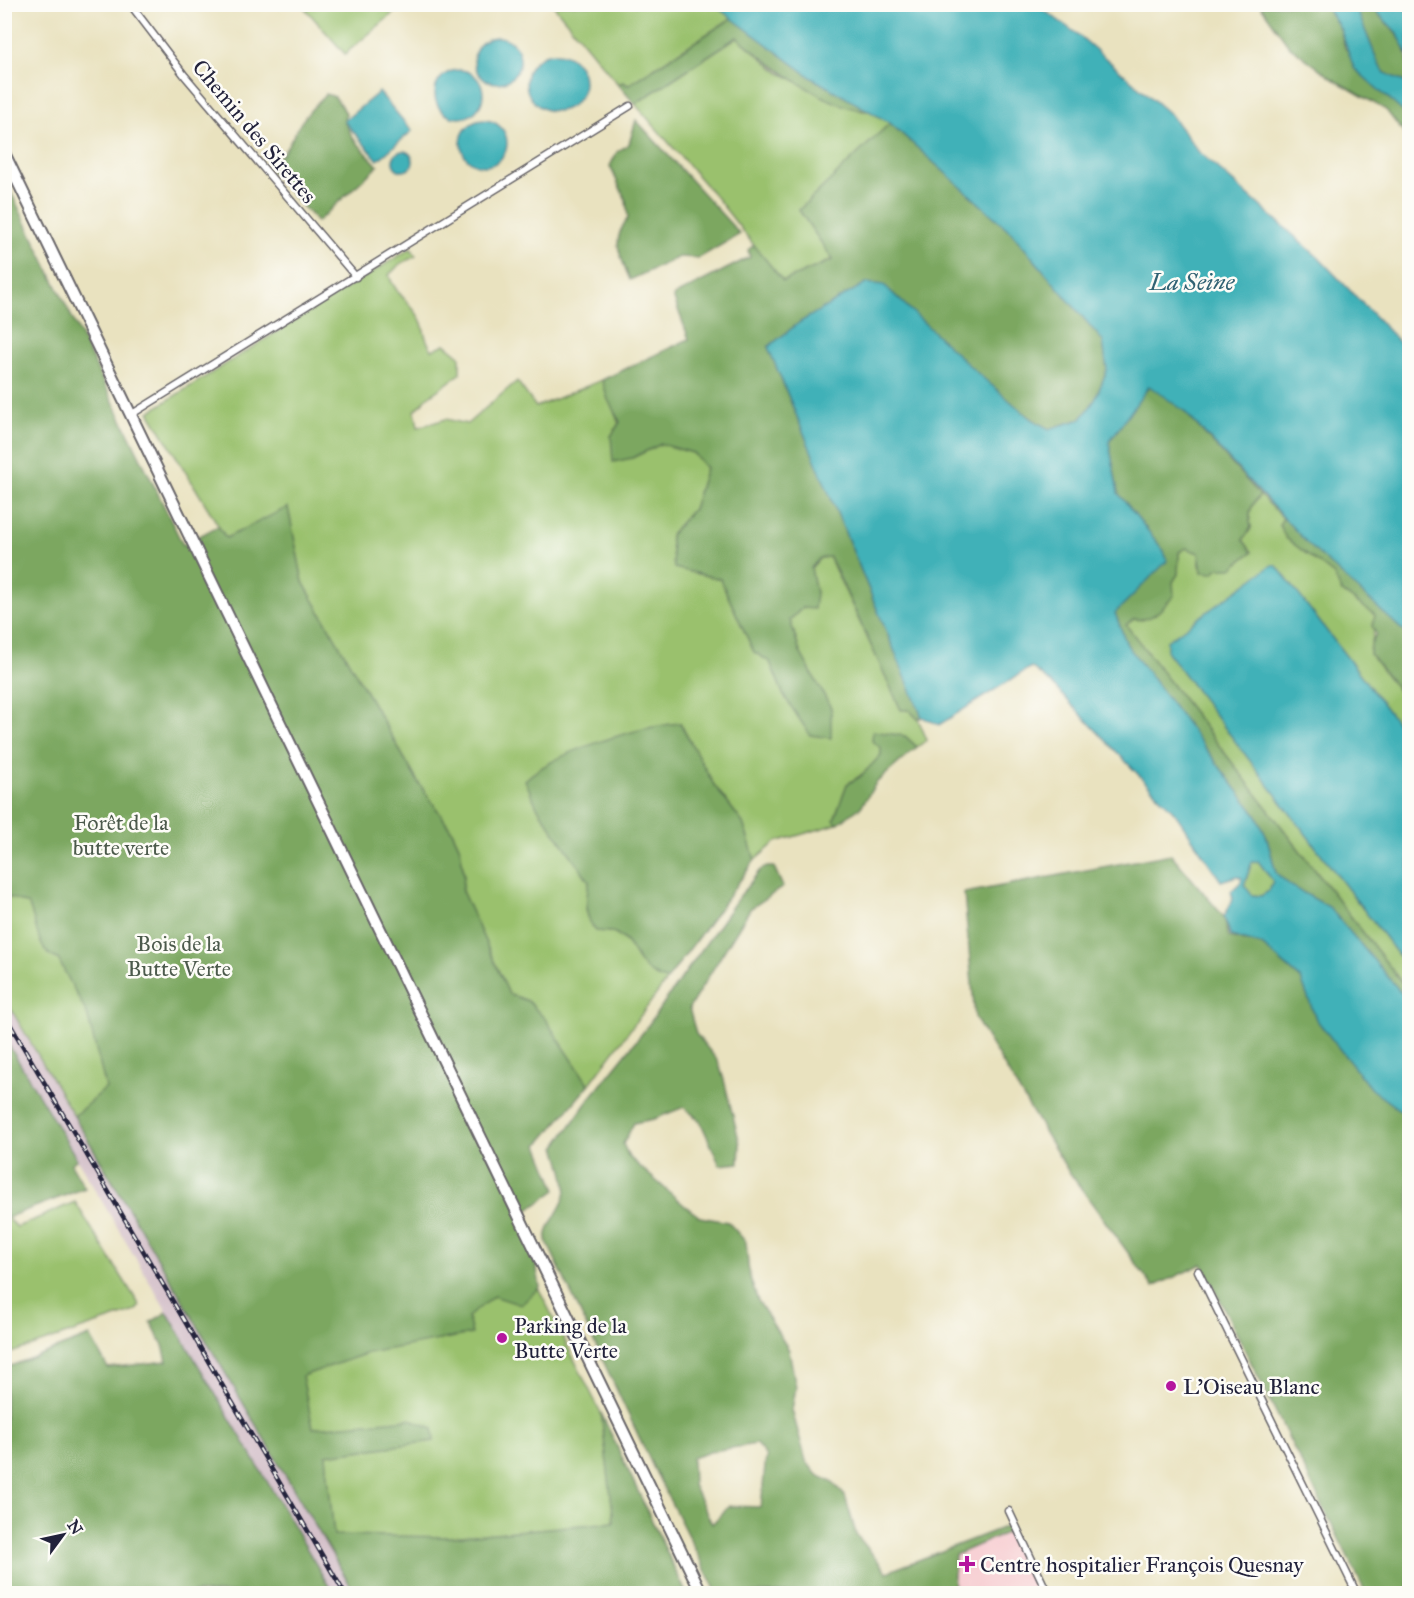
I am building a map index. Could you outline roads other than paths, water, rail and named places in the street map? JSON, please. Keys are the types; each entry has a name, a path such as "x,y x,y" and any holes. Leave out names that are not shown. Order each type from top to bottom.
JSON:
{"main road":[{"path":"4,153 474,1122 527,1220 702,1593"}],"street":[{"name":"Chemin des Sirettes","path":"130,4 185,76 356,277"},
{"path":"132,414 630,106"},
{"path":"1198,1271 1357,1593"},
{"path":"1009,1511 1048,1593"}],"water":[{"name":"La Seine","path":"714,5 1037,5 1080,36 1171,115 1198,151 1318,257 1409,352 1409,636 1309,545 1183,410 1149,386 1109,442 1118,493 1164,551 1167,561 1115,613 1127,645 1256,815 1267,838 1276,873 1291,886 1329,907 1409,1002 1409,1117 1371,1089 1316,1019 1301,979 1262,945 1231,936 1224,917 1233,899 1231,891 1242,878 1237,876 1221,881 1175,813 1051,683 1031,667 939,725 922,717 768,347 800,322 866,283 884,285 974,370 1031,419 1049,429 1081,419 1095,400 1107,370 1103,341 1011,232 890,123 812,78","holes":["1258,861 1273,881 1269,891 1261,896 1252,895 1244,885 1252,862"]},
{"path":"1325,5 1355,5 1379,65 1385,73 1409,84 1409,117 1354,68 1340,28"},
{"path":"1370,5 1403,5 1409,15 1409,56 1397,33"},
{"path":"497,37 513,44 520,60 513,76 497,83 481,76 474,60 481,44"},
{"path":"555,53 571,58 579,66 584,82 579,98 571,106 555,111 539,106 531,98 526,82 531,66 539,58"},
{"path":"459,70 476,77 483,94 476,111 459,118 442,111 435,94 442,77"},
{"path":"379,92 412,131 378,160 344,121"},
{"path":"484,120 500,127 507,143 500,159 484,166 468,159 461,143 468,127"},
{"path":"399,151 407,151 413,157 413,165 407,171 399,171 393,165 393,157"},
{"path":"1272,565 1276,565 1409,738 1409,969 1167,652 1167,641"}],"railway":[{"path":"4,1014 345,1594"}],"place":[{"name":"Parking de la Butte Verte","path":"502,1338"},
{"name":"L'Oiseau Blanc","path":"1171,1386"},
{"name":"Centre hospitalier François Quesnay","path":"967,1564"}],"park label":[{"name":"Forêt de la butte verte","path":"121,834"},
{"name":"Bois de la Butte Verte","path":"179,956"}]}
